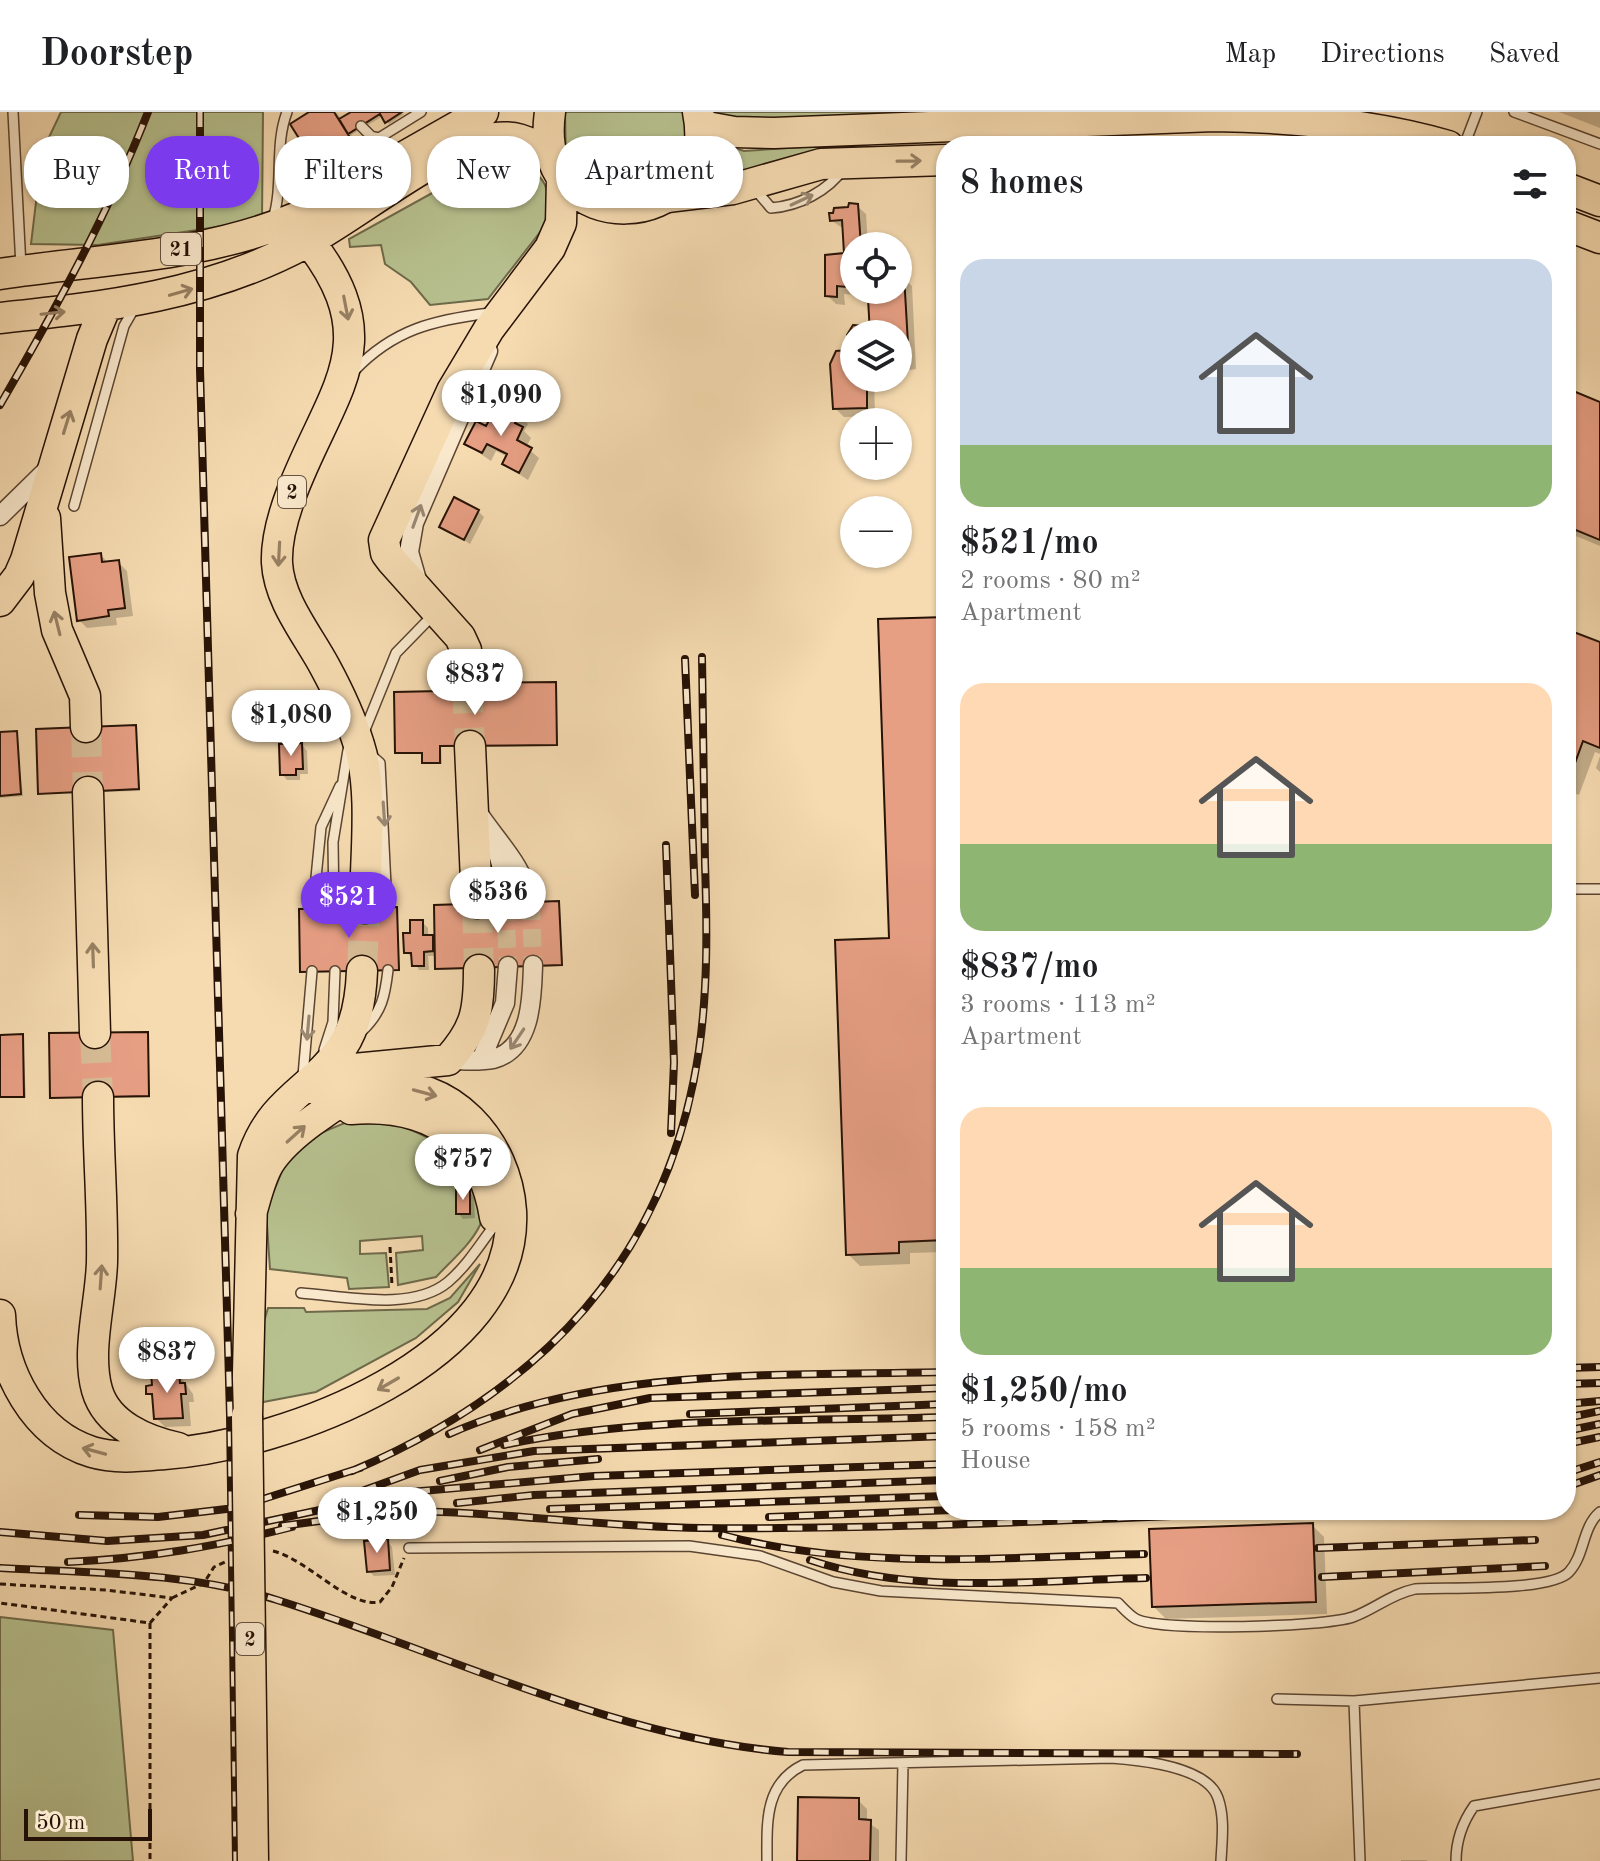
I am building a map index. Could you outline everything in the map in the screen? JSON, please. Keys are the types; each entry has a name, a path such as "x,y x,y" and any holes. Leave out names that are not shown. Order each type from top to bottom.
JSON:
{"main road":[{"name":"21","path":"11,272 182,249 270,229 337,196 483,112"},
{"path":"550,112 547,134 556,165"},
{"path":"699,119 734,132 774,133 1214,116 1276,117 1400,136"},
{"path":"0,318 105,308 232,277 309,241 436,163 481,141 519,137 556,167"},
{"path":"743,186 821,164 936,160"},
{"path":"1576,192 1600,201"},
{"path":"467,683 466,650 429,600 386,553 384,540 452,391 496,321 550,248 561,223 560,208"},
{"path":"621,208 632,210"},
{"path":"550,248 603,218 637,208"},
{"path":"1576,229 1600,238"},
{"name":"2","path":"309,241 332,270 348,308 347,365 283,515 277,563 285,595 326,669 360,746 376,908"},
{"path":"0,601 19,576 26,560 43,496 105,308"},
{"path":"43,496 50,593 57,630 85,696 86,727"},
{"path":"470,746 472,804 491,903"},
{"path":"88,792 95,1033"},
{"path":"448,1060 469,1037 494,968"},
{"name":"2","path":"253,1861 247,1416 253,1156 268,1124 341,1048 355,1020 362,971"},
{"name":"2","path":"300,1088 354,1069 448,1060"},
{"name":"2","path":"0,1315 2,1349 9,1370 29,1404 62,1436 94,1453 128,1457 226,1448 338,1410 411,1370 450,1337 485,1299 504,1263 511,1213 507,1176 499,1156 487,1136 463,1113 439,1097 418,1090 374,1088 345,1098 298,1131 270,1161 251,1214"},
{"name":"2","path":"98,1097 102,1262 94,1368 97,1391 106,1409 123,1426 168,1446 199,1452"},
{"name":"2","path":"325,1111 384,1107 408,1111 452,1133 472,1154 491,1190 496,1223 492,1257 483,1283 450,1337"}],"street":[{"path":"0,516 54,463"},
{"path":"472,804 515,861 527,883 531,902"},
{"path":"491,903 503,872 494,837"},
{"path":"448,1060 495,1058 518,1040 532,999 533,965"},
{"path":"481,1060 505,1003 494,968"}],"lane":[{"path":"11,272 13,112"},
{"path":"270,229 278,201 281,126 287,112"},
{"path":"361,126 371,136 379,138 421,112"},
{"path":"1468,136 1477,112"},
{"path":"1514,112 1600,144"},
{"path":"74,506 124,326 137,302"},
{"path":"340,385 369,355 414,327 496,321"},
{"path":"360,746 396,653 429,600"},
{"path":"334,908 333,842 345,776 346,715"},
{"path":"313,908 321,827 345,776"},
{"path":"1576,889 1600,889"},
{"path":"300,1088 312,971"},
{"path":"300,1088 362,971"},
{"path":"301,1293 393,1298 422,1296 447,1284 496,1223"},
{"path":"409,1548 689,1546 760,1556 833,1582 881,1591 1118,1603 1137,1620 1176,1626 1325,1622 1354,1617 1405,1591 1545,1583 1567,1575 1579,1559 1586,1533 1600,1512"},
{"path":"1277,1699 1354,1701 1600,1678"},
{"path":"1354,1701 1360,1861"},
{"path":"767,1861 766,1816 776,1787 787,1773 803,1765 1111,1758 1158,1762 1195,1776 1218,1795 1223,1820 1221,1861"},
{"path":"901,1861 903,1763"},
{"path":"1456,1861 1456,1846 1464,1820 1474,1806 1600,1784"}],"path":[{"path":"390,1247 393,1298"},
{"path":"266,1550 303,1562 333,1586 370,1604 380,1602 392,1587 409,1548"},
{"path":"150,1861 150,1623 172,1598 204,1583 214,1567 232,1558"},
{"path":"0,1584 106,1590 172,1598"},
{"path":"0,1603 150,1623"}],"green space":[{"path":"61,112 263,112 262,220 98,245 31,244 35,208 129,208 129,136 50,136"},
{"path":"565,112 685,112 688,127 688,136 565,136"},
{"path":"710,112 919,112 920,116 745,125"},
{"path":"846,144 847,153 743,174 743,151"},
{"path":"540,177 545,184 548,202 544,227 488,299 430,305 411,282 385,264 381,245 350,247 349,239 405,208 411,208 411,205 427,196 427,208 540,208"},
{"path":"385,1121 429,1138 462,1166 471,1179 482,1210 481,1221 472,1239 436,1277 398,1285 396,1253 423,1250 422,1236 360,1241 360,1254 386,1253 389,1287 349,1289 347,1278 270,1269 266,1210 284,1166 311,1137 347,1122"},
{"path":"480,1264 458,1302 416,1338 316,1392 258,1403 256,1349 268,1308 304,1308 306,1312 427,1309 450,1298"},
{"path":"0,1617 113,1630 133,1861 0,1861"}],"building":[{"path":"309,112 334,112 349,136 298,136 290,124"},
{"path":"351,112 402,112 385,123 380,114 348,134 339,119"},
{"path":"849,203 858,204 860,232 843,232 842,220 830,221 829,213 833,213 834,208 848,207"},
{"path":"840,253 837,297 825,296 825,255"},
{"path":"868,304 906,304 907,320 869,320"},
{"path":"836,351 840,351 840,392 867,392 867,408 833,409 830,364"},
{"path":"1576,392 1600,402 1600,540 1576,530"},
{"path":"504,406 520,414 515,423 523,427 517,440 532,448 519,473 502,464 507,454 487,444 482,453 464,444 476,421 486,426 493,413 499,417"},
{"path":"454,497 479,510 464,540 439,527"},
{"path":"101,553 102,562 119,560 125,608 108,610 109,616 77,621 69,557"},
{"path":"936,617 936,1240 899,1242 899,1253 846,1255 835,940 889,938 878,619"},
{"path":"1576,633 1600,642 1600,748 1583,741 1576,760"},
{"path":"556,682 557,745 440,746 440,763 422,763 422,753 395,753 394,692 440,691 440,683"},
{"path":"136,725 139,789 38,794 36,729"},
{"path":"17,731 21,794 0,796 0,732"},
{"path":"302,743 303,769 296,769 296,775 280,775 279,744"},
{"path":"559,901 562,965 435,969 434,905"},
{"path":"397,907 399,970 300,972 299,909"},
{"path":"410,920 423,920 423,935 433,935 433,951 424,952 424,966 412,966 411,953 404,953 403,933 410,933"},
{"path":"148,1032 149,1096 50,1098 49,1033"},
{"path":"23,1034 24,1097 0,1097 0,1035"},
{"path":"456,1190 470,1190 470,1214 456,1214"},
{"path":"179,1371 180,1383 185,1383 186,1394 181,1394 183,1418 154,1419 152,1394 146,1394 146,1386 152,1385 151,1373"},
{"path":"1313,1523 1316,1602 1152,1607 1149,1529"},
{"path":"388,1539 390,1570 367,1572 364,1541"},
{"path":"798,1797 859,1798 859,1819 871,1820 870,1861 797,1861"}],"tunnel":[{"path":"467,683 470,746"},
{"path":"86,727 88,792"},
{"path":"531,902 533,965"},
{"path":"477,903 479,970"},
{"path":"505,903 508,966"},
{"path":"362,971 365,908"},
{"path":"95,1033 98,1097"}],"railway":[{"path":"0,405 80,261 148,112"},
{"path":"200,112 200,370 230,1415 236,1861"},
{"path":"352,1471 420,1439 482,1401 537,1358 585,1309 625,1254 658,1193 683,1125 699,1050 704,1003 706,933 702,657"},
{"path":"685,659 695,895"},
{"path":"666,845 674,1062 671,1133"},
{"path":"1576,1368 1600,1367"},
{"path":"449,1434 508,1412 569,1396 631,1386 757,1375 936,1372"},
{"path":"1576,1384 1600,1383"},
{"path":"480,1450 572,1414 650,1398 936,1388"},
{"path":"1576,1403 1600,1401"},
{"path":"690,1414 936,1404"},
{"path":"1576,1416 1600,1411"},
{"path":"504,1445 557,1435 667,1424 936,1417"},
{"path":"1576,1429 1600,1424"},
{"path":"362,1491 420,1470 534,1451 936,1436"},
{"path":"1576,1442 1600,1437"},
{"path":"440,1481 508,1467 598,1459"},
{"path":"1576,1470 1600,1462"},
{"path":"0,1532 107,1541 203,1535 399,1493 594,1476 936,1464"},
{"path":"79,1515 158,1517 235,1508 360,1468"},
{"path":"1576,1483 1600,1475"},
{"path":"457,1503 534,1495 936,1480"},
{"path":"550,1509 936,1496"},
{"path":"282,1526 409,1509"},
{"path":"398,1511 701,1528 1065,1520"},
{"path":"769,1517 936,1511"},
{"path":"68,1562 181,1550 292,1527"},
{"path":"722,1535 826,1554 879,1558 985,1559 1144,1554"},
{"path":"1318,1548 1535,1540"},
{"path":"810,1560 851,1571 934,1582 1019,1583 1146,1578"},
{"path":"1322,1577 1545,1566"},
{"path":"0,1568 140,1575 243,1591 339,1621 594,1711 658,1730 723,1744 788,1752 1297,1754"}]}
